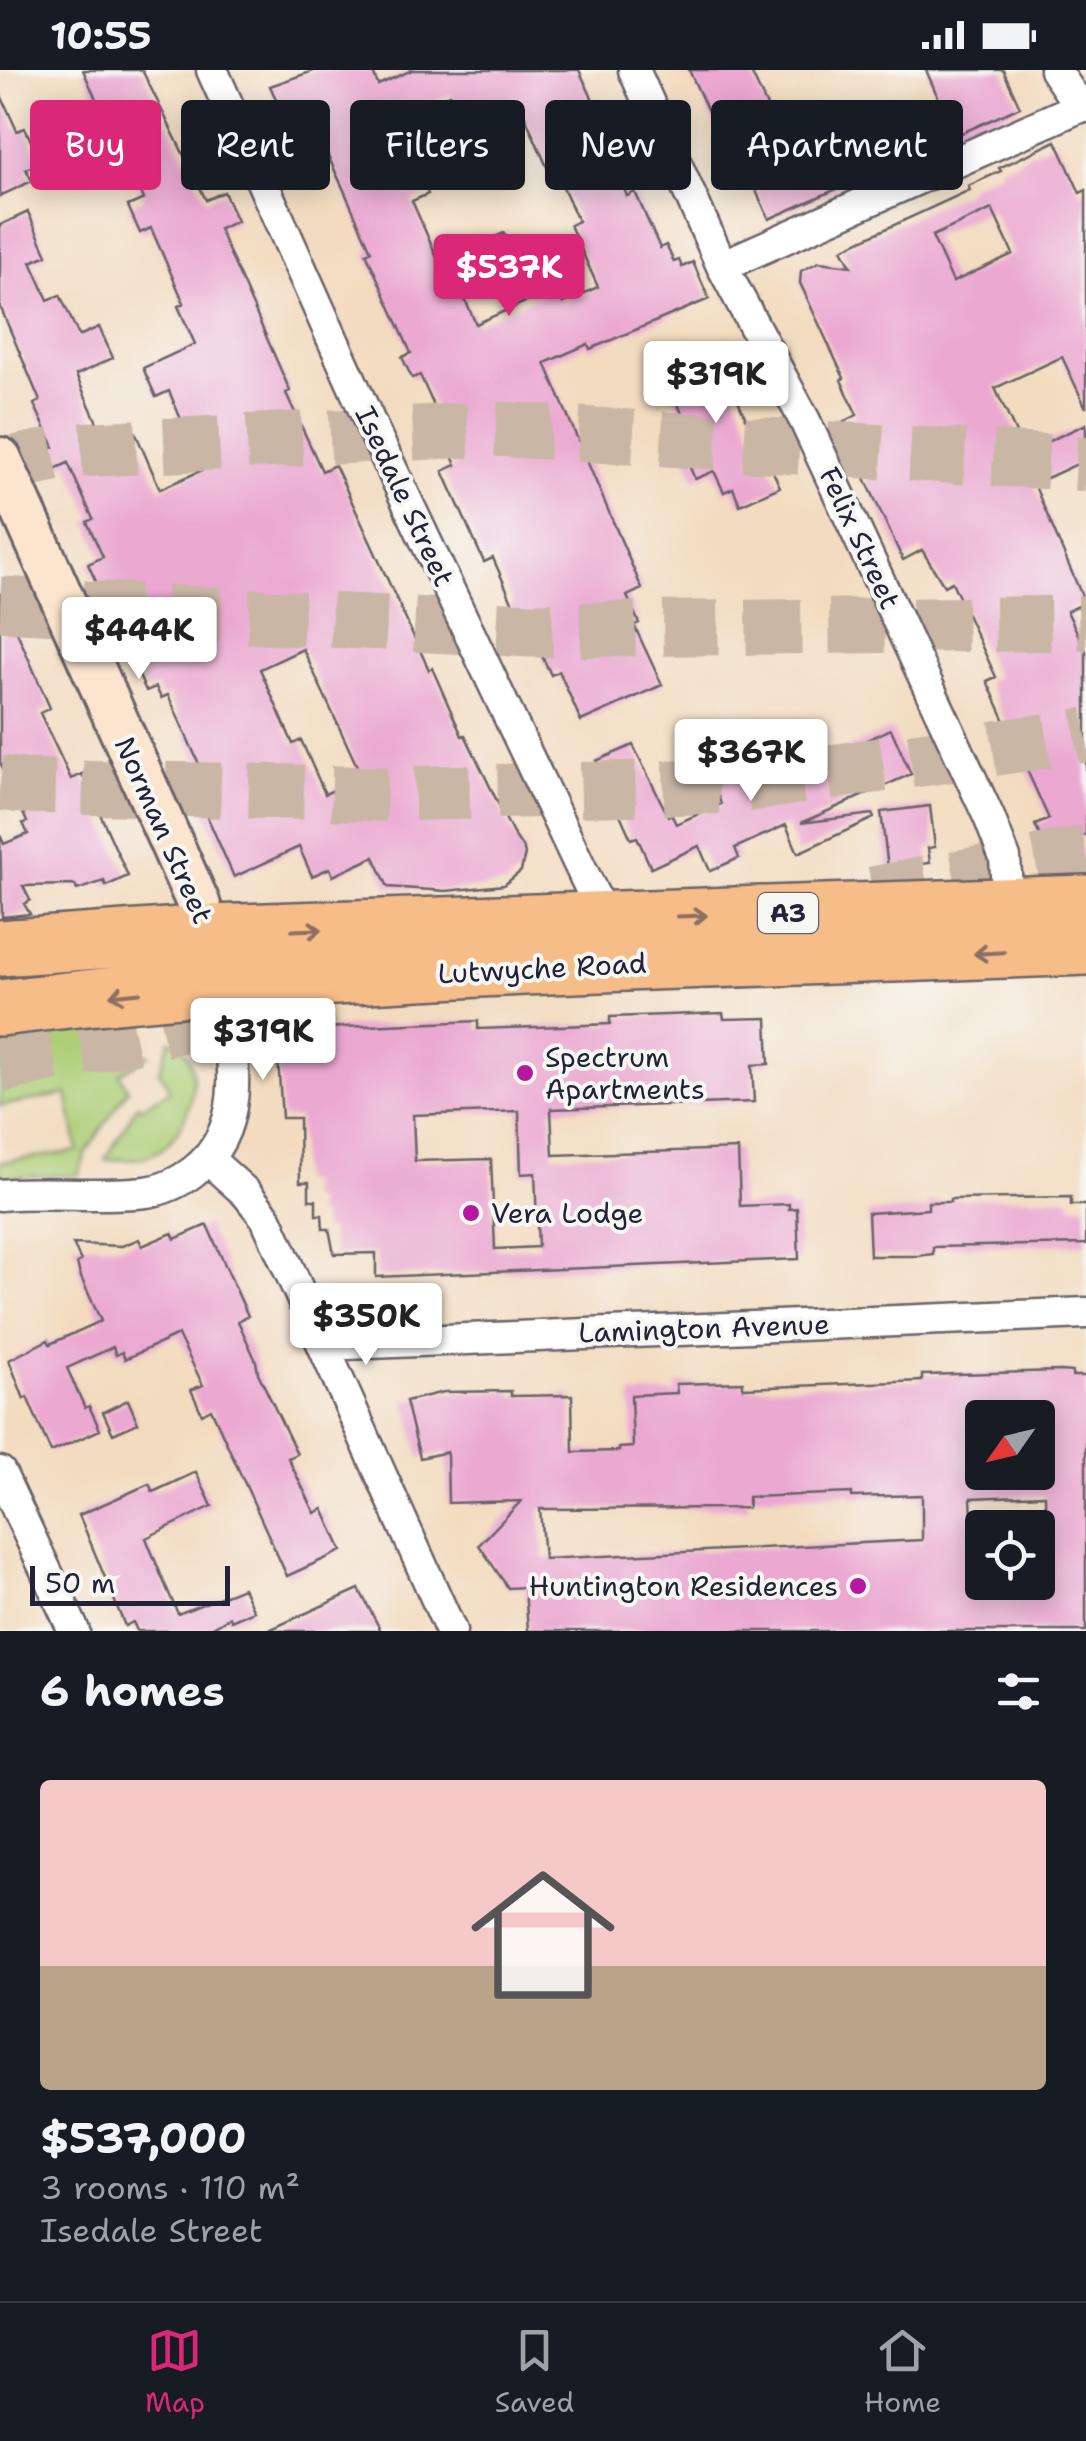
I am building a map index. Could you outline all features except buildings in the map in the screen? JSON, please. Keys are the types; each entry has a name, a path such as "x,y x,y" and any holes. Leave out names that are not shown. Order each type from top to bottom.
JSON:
{"highway":[{"name":"Lutwyche Road","path":"0,1008 216,959 604,919 1086,902"},
{"name":"Lutwyche Road","path":"0,948 216,959 582,965 1086,948"}],"street":[{"name":"Isedale Street","path":"212,70 375,434 604,919"},
{"name":"Felix Street","path":"634,70 722,266 813,438 989,817 1008,869 1008,905"},
{"path":"722,266 1085,105 1072,95 1055,70"},
{"name":"Norman Street","path":"0,459 216,959"},
{"path":"0,1195 151,1191 187,1176 208,1159 225,1133 234,1100 216,959"},
{"path":"208,1159 262,1210 451,1631"},
{"name":"Lamington Avenue","path":"323,1345 1086,1313"},
{"path":"0,1472 74,1631"}],"green space":[{"path":"134,1021 125,1050 149,1055 119,1074 128,1089 87,1151 78,1175 0,1177 0,1162 78,1151 67,1094 0,1106 0,1036"},
{"path":"170,1040 183,1049 193,1077 192,1094 180,1127 154,1154 105,1160 138,1104 141,1108 170,1090 159,1071"}],"tunnel":[{"path":"0,466 78,450 495,429 1086,464"},
{"path":"0,604 531,630 1086,623"},
{"path":"0,783 388,794 736,786 1086,735"},
{"path":"873,894 1086,853"},
{"path":"0,1066 331,996"}],"place":[{"name":"Spectrum Apartments","path":"525,1073"},
{"name":"Vera Lodge","path":"471,1213"},
{"name":"Huntington Residences","path":"858,1586"}]}
